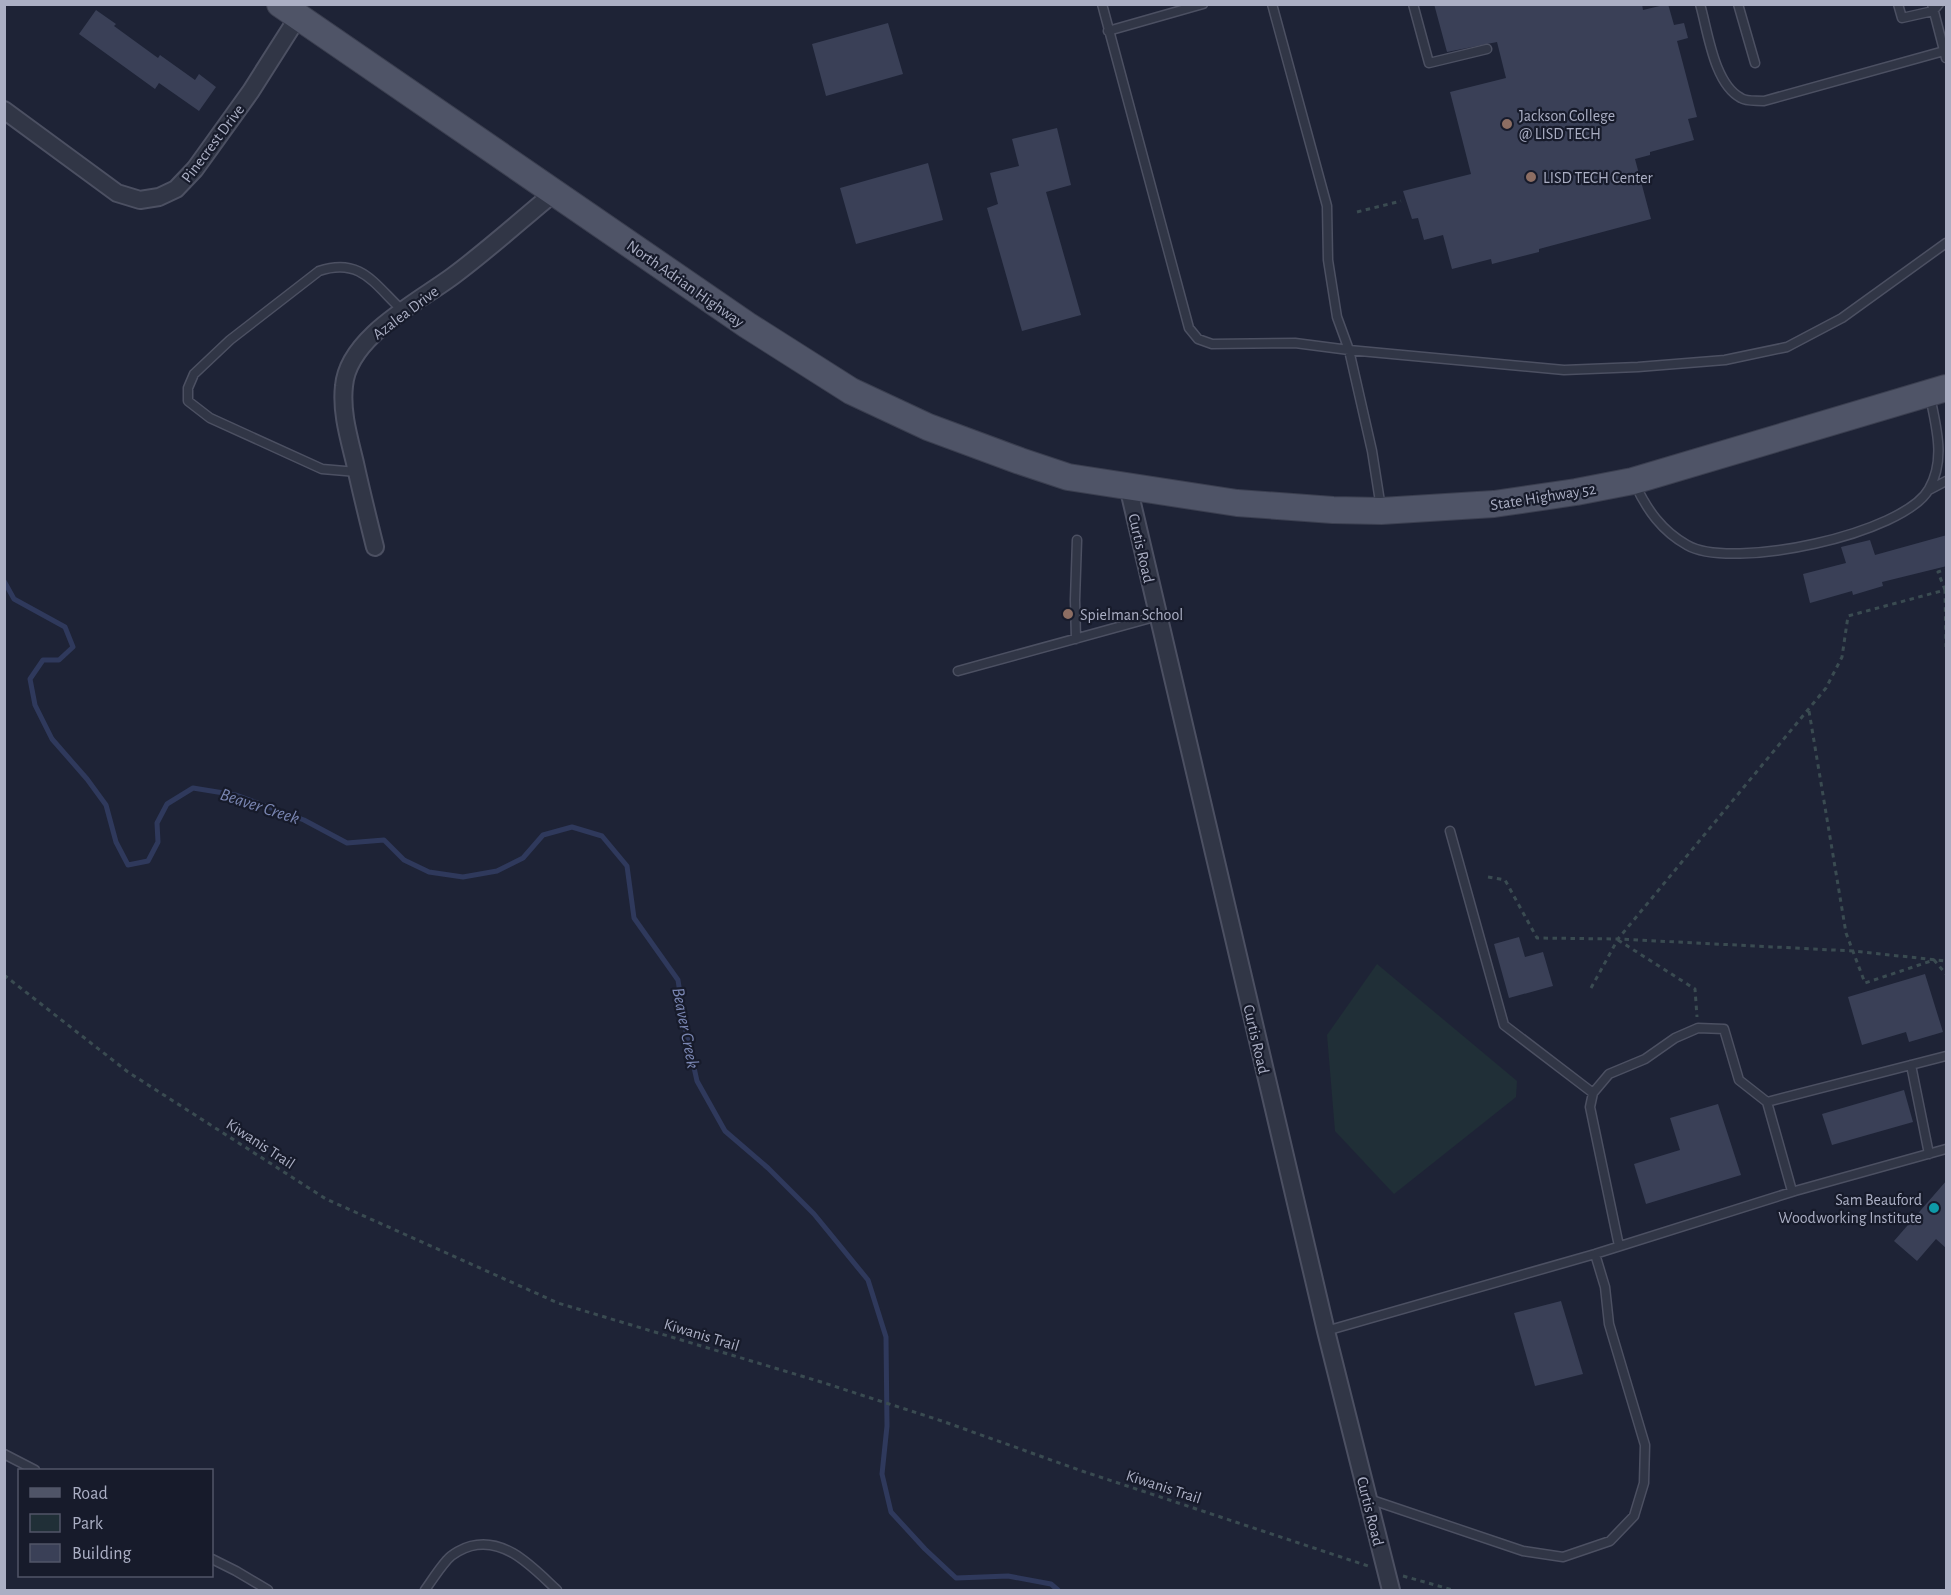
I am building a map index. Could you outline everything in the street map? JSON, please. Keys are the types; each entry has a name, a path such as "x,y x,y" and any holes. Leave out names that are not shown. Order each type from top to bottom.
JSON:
{"main road":[{"name":"North Adrian Highway","path":"289,11 747,325 852,391 928,427 1020,461 1068,477 1128,486"},
{"name":"State Highway 52","path":"1128,486 1237,503 1333,510 1381,511 1494,504 1633,481 1938,391"}],"street":[{"name":"Pinecrest Drive","path":"4,110 117,193 140,200 159,197 176,189 195,169 251,91 289,11"},
{"name":"Azalea Drive","path":"375,547 346,428 343,405 344,384 350,366 365,343 402,310 453,276 555,192"},
{"name":"Curtis Road","path":"1128,486 1326,1331 1391,1590"}],"lane":[{"path":"1102,4 1188,328 1198,339 1212,344 1295,343 1564,370 1725,360 1787,347 1842,318 1947,243"},
{"path":"1108,31 1203,4"},
{"path":"1272,4 1327,206 1328,260 1337,316 1349,350 1372,451 1381,511"},
{"path":"1413,4 1429,63 1487,49"},
{"path":"1700,4 1727,88 1743,100 1764,100 1945,55 1935,7 1902,18 1898,4"},
{"path":"1738,4 1755,63"},
{"path":"357,472 322,469 210,418 188,401 188,388 194,374 230,340 319,271 347,266 363,272 402,310"},
{"path":"1633,481 1647,509 1662,525 1688,546 1708,553 1777,551 1849,535 1894,518 1914,507 1929,490 1937,468 1940,446 1938,391"},
{"path":"1929,490 1947,481"},
{"path":"1076,639 1074,600 1077,540"},
{"path":"958,671 1158,616"},
{"path":"1450,831 1504,1025 1593,1093"},
{"path":"1619,1246 1590,1107 1593,1093 1609,1074 1646,1059 1675,1038 1698,1028 1724,1029 1739,1080 1767,1102 1792,1191"},
{"path":"1767,1102 1947,1056"},
{"path":"1911,1065 1929,1154"},
{"path":"1326,1331 1595,1254 1792,1191 1947,1149"},
{"path":"1368,1499 1523,1551 1563,1557 1610,1541 1634,1516 1644,1483 1645,1445 1609,1324 1605,1287 1595,1254"},
{"path":"4,1454 33,1469"},
{"path":"425,1590 448,1558 465,1547 483,1543 504,1547 557,1590"},
{"path":"213,1560 268,1590"}],"path":[{"path":"1357,212 1401,201"},
{"path":"1947,569 1938,572 1945,590 1947,647"},
{"path":"1591,988 1618,939 1826,688 1842,657 1848,616 1945,590"},
{"path":"1809,710 1846,933 1865,983 1934,960"},
{"path":"1488,877 1505,880 1537,938 1618,939 1853,951 1947,962"},
{"path":"1618,939 1695,990 1698,1028"},
{"path":"1934,960 1947,974"},
{"name":"Kiwanis Trail","path":"4,975 128,1072 326,1199 558,1303 942,1421 1082,1471 1386,1572 1453,1590"}],"green space":[{"path":"1377,964 1517,1081 1516,1097 1394,1194 1335,1131 1327,1035"}],"building":[{"path":"1434,4 1642,4 1643,10 1668,4 1674,25 1684,23 1688,38 1677,41 1697,117 1688,119 1694,140 1650,152 1650,155 1635,159 1651,219 1492,264 1491,259 1452,269 1443,235 1424,240 1418,218 1412,219 1403,191 1471,174 1450,92 1506,78 1497,42 1447,52"},
{"path":"96,10 158,58 160,55 195,80 199,74 216,87 199,111 159,83 155,89 79,34"},
{"path":"888,23 903,74 826,96 812,44"},
{"path":"1057,128 1071,185 1046,192 1081,315 1022,331 987,208 998,204 990,173 1019,166 1012,139"},
{"path":"928,163 943,220 856,244 840,188"},
{"path":"1947,535 1947,566 1882,582 1883,586 1853,595 1852,591 1810,603 1803,574 1846,563 1841,547 1870,540 1875,555"},
{"path":"1519,937 1525,957 1543,952 1553,986 1509,998 1494,944"},
{"path":"1925,974 1943,1032 1909,1042 1906,1032 1862,1045 1848,997"},
{"path":"1904,1090 1913,1122 1832,1145 1822,1114"},
{"path":"1718,1104 1741,1175 1646,1204 1634,1164 1680,1150 1670,1118"},
{"name":"Sam Beauford Woodworking Institute","path":"1947,1180 1947,1249 1936,1239 1917,1261 1894,1241"},
{"path":"1561,1301 1583,1374 1535,1386 1514,1313"}],"waterway":[{"name":"Beaver Creek","path":"4,581 14,599 65,627 73,647 59,660 43,660 30,679 35,705 52,739 106,805 116,842 128,865 148,861 158,842 157,823 167,804 193,788 236,795 304,820 347,843 384,840 404,860 429,872 463,877 497,871 523,858 543,835 572,827 602,836 627,866 634,918 678,980 685,1027 697,1081 725,1131 768,1168 814,1214 868,1280 886,1337 887,1426 882,1474 891,1512 956,1578 1008,1576 1051,1584 1058,1590"}],"place":[{"name":"Jackson College @ LISD TECH","path":"1507,124"},
{"name":"LISD TECH Center","path":"1531,177"},
{"name":"Spielman School","path":"1068,614"},
{"name":"Sam Beauford Woodworking Institute","path":"1934,1208"}]}
